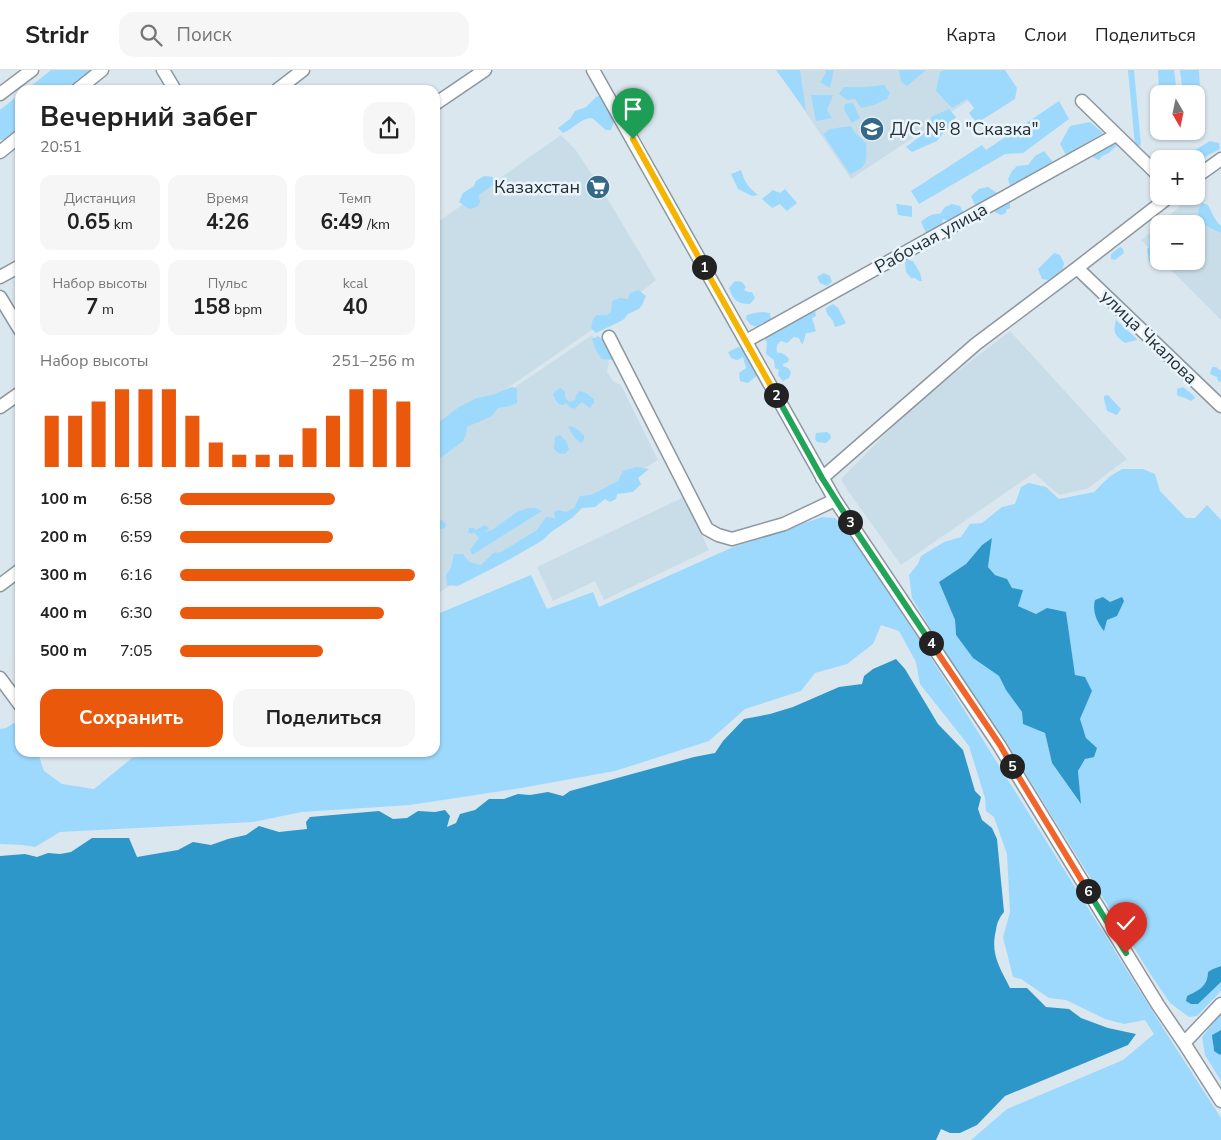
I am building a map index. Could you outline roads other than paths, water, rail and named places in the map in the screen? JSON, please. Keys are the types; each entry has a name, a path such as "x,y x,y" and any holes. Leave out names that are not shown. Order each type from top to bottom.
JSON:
{"street":[{"path":"0,94 32,70"},
{"path":"83,85 102,70"},
{"path":"164,70 172,85"},
{"path":"284,85 303,70"},
{"path":"440,101 485,70"},
{"path":"593,70 835,500 1000,745 1158,1005 1221,1101"},
{"path":"1082,101 1150,167"},
{"name":"Рабочая улица","path":"746,341 1116,135"},
{"path":"0,152 15,140"},
{"path":"1205,171 1221,159"},
{"path":"822,478 976,344 1158,205"},
{"name":"улица Чкалова","path":"1077,268 1221,406"},
{"path":"0,277 15,269"},
{"path":"0,297 15,322"},
{"path":"608,337 707,529 732,539 784,524 835,500"},
{"path":"0,407 15,396"},
{"path":"0,585 15,574"},
{"path":"0,678 15,698"},
{"path":"1184,1043 1221,1004"}],"place":[{"name":"Д/С № 8 \"Сказка\"","path":"872,129"},
{"name":"Казахстан","path":"598,187"}]}
